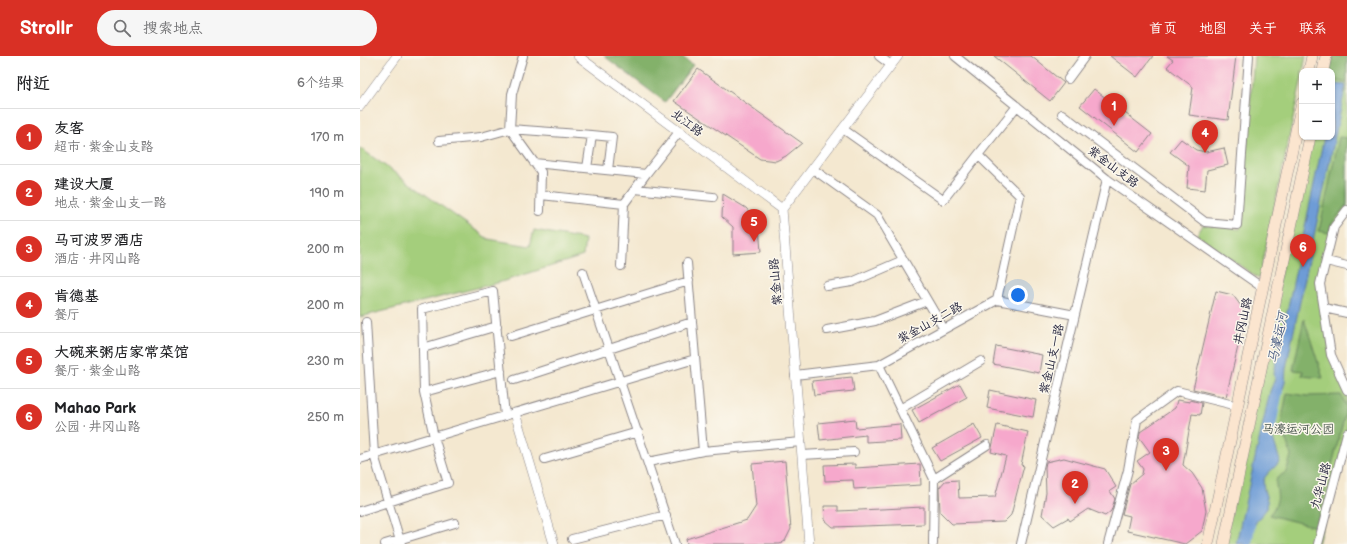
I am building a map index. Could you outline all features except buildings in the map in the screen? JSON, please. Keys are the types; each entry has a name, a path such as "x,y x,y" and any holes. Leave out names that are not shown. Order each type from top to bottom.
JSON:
{"main road":[{"path":"1310,68 1312,56"},
{"path":"1324,68 1326,56"},
{"name":"井冈山路","path":"1208,544 1302,104"},
{"path":"1224,544 1309,140"}],"street":[{"path":"360,106 397,56"},
{"path":"523,56 512,94 510,129 541,172 540,211"},
{"name":"北江路","path":"578,56 782,209"},
{"path":"879,56 891,65"},
{"path":"782,209 898,56"},
{"name":"紫金山支路","path":"955,56 1107,179 1263,288"},
{"path":"1068,79 1085,56"},
{"path":"1062,114 1205,222 1237,225 1249,56"},
{"path":"843,130 943,200 1017,106"},
{"path":"439,141 481,137 510,129 612,137 608,170"},
{"path":"621,266 624,204 679,132"},
{"path":"587,168 592,135"},
{"path":"978,155 1020,196 997,300 1075,315"},
{"path":"534,163 646,174"},
{"path":"813,169 878,215 944,329"},
{"name":"紫金山支一路","path":"1021,544 1107,179"},
{"path":"635,188 713,197"},
{"path":"541,195 624,204"},
{"name":"紫金山路","path":"782,209 809,544"},
{"path":"1347,210 1334,227 1320,284 1331,355 1347,390"},
{"path":"827,286 852,282 903,260"},
{"path":"1326,261 1347,266"},
{"path":"687,263 703,451"},
{"path":"583,272 675,544"},
{"path":"511,336 688,281"},
{"path":"360,511 448,483 434,437 424,392 422,309 493,291 505,416"},
{"name":"紫金山支二路","path":"795,374 879,365 997,300"},
{"path":"827,330 875,321 927,301"},
{"path":"1324,308 1347,313"},
{"path":"366,322 374,455 401,542"},
{"path":"514,380 610,350 692,322"},
{"path":"423,348 497,326"},
{"path":"360,459 695,359"},
{"path":"900,409 981,361"},
{"path":"879,365 934,479 933,544"},
{"path":"424,392 501,371"},
{"path":"1108,544 1128,470 1137,420 1177,391 1238,406"},
{"path":"515,413 554,544"},
{"path":"545,459 638,432"},
{"name":"九华山路","path":"1318,544 1347,434"},
{"path":"648,462 703,451 800,442"},
{"path":"934,479 987,445"},
{"path":"802,455 854,452"},
{"path":"572,539 666,515"},
{"path":"385,544 401,542 455,523"}],"green space":[{"path":"604,56 681,56 693,65 665,102"},
{"path":"1254,56 1306,56 1304,68 1299,68 1299,91 1259,279 1197,235 1203,225 1240,229"},
{"name":"马濠运河公园","path":"1326,56 1347,56 1347,210 1334,227 1320,284 1331,355 1347,390 1347,433 1318,544 1224,544 1308,140 1335,140 1335,68 1324,68"},
{"path":"1333,56 1347,56 1347,83 1335,81 1335,68 1331,68"},
{"path":"1339,137 1347,138 1347,204 1331,225 1329,233 1319,231"},
{"path":"360,148 488,239 530,246 534,230 585,239 583,256 501,282 360,317"},
{"path":"1304,319 1323,378 1302,376 1303,371 1293,370"},
{"path":"1287,393 1308,396 1341,395 1347,407 1316,527 1269,515 1275,507 1277,501 1277,478 1286,472 1291,456 1281,423"}],"water":[{"path":"1336,84 1346,85 1335,137 1335,104"},
{"path":"1323,140 1334,140 1286,368 1285,382 1283,389 1278,395 1273,421 1272,435 1280,461 1263,481 1268,504 1267,508 1255,524 1248,544 1236,544 1270,391 1275,379 1274,373"}],"waterway":[{"name":"马濠运河","path":"1271,430 1279,391"},
{"name":"马濠运河","path":"1248,544 1251,526"}],"place":[{"name":"友客","path":"1114,126"},
{"name":"肯德基","path":"1205,153"},
{"name":"大碗来粥店家常菜馆","path":"754,242"},
{"name":"Mahao Park","path":"1303,267"},
{"name":"马可波罗酒店","path":"1166,471"},
{"name":"建设大厦","path":"1075,504"}]}
